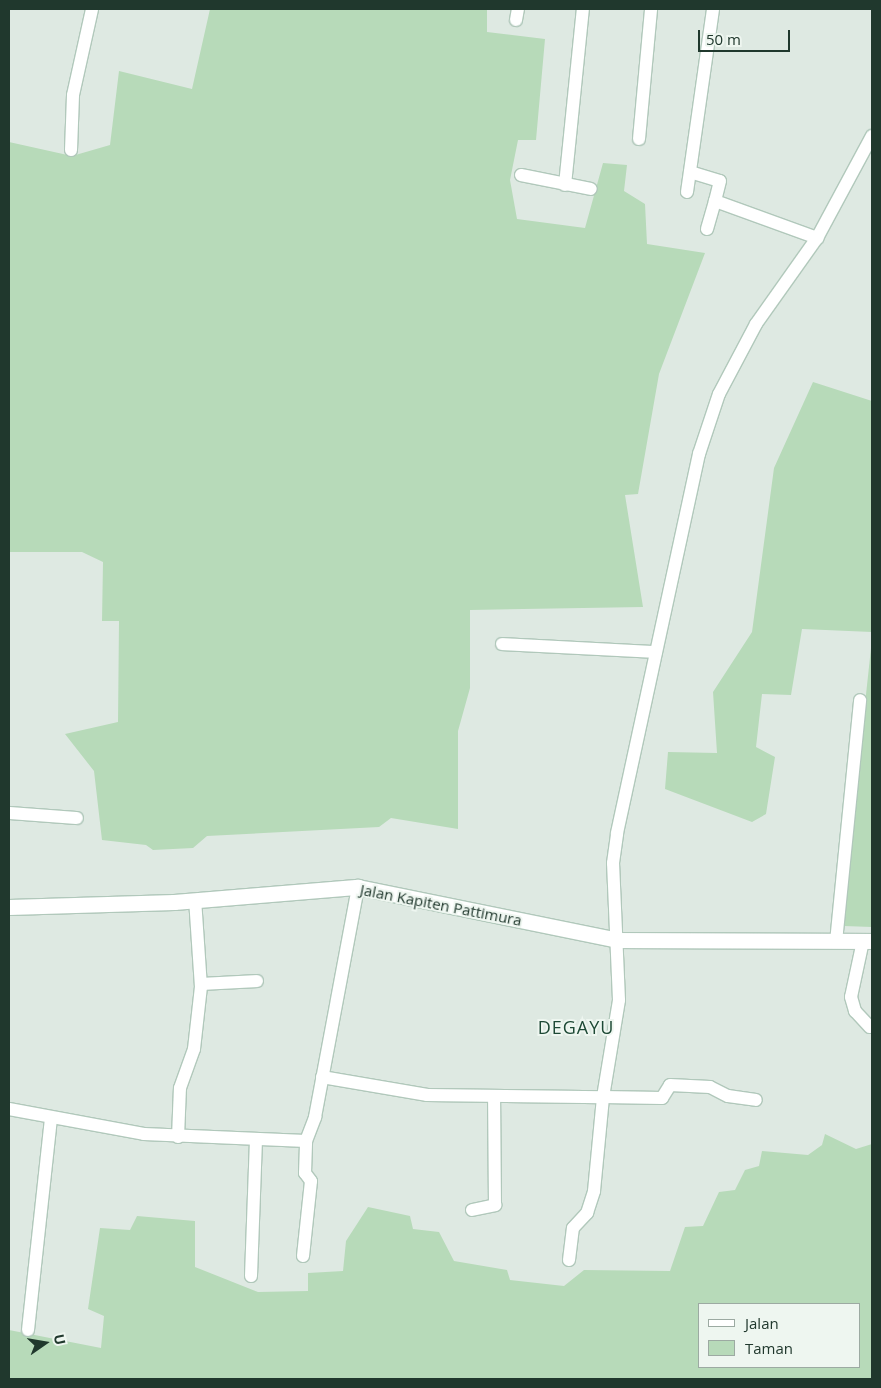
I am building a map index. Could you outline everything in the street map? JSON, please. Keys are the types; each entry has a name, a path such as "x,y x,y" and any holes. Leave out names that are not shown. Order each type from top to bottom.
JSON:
{"street":[{"path":"71,150 73,95 92,9"},
{"path":"565,185 583,9"},
{"path":"639,139 651,9"},
{"path":"687,192 713,9"},
{"path":"569,1260 573,1228 587,1213 594,1190 603,1097 619,1000 619,940 615,848 699,454 719,394 756,324 817,238 872,136"},
{"path":"690,172 720,181 707,229"},
{"path":"522,174 591,190"},
{"path":"715,201 817,238"},
{"path":"502,644 656,652"},
{"path":"836,942 860,700"},
{"path":"9,814 77,818"},
{"path":"303,1256 311,1182 305,1173 306,1141 313,1126 358,887"},
{"name":"Jalan Kapiten Pattimura","path":"9,907 195,900 358,887 619,940 868,941"},
{"path":"178,1137 180,1088 194,1048 202,984 195,900"},
{"path":"868,941 853,1006 870,1027"},
{"path":"202,984 257,981"},
{"path":"322,1078 427,1095 494,1098 662,1098 670,1086 710,1087 756,1100"},
{"path":"472,1210 495,1205 494,1098"},
{"path":"9,1109 51,1118 178,1137 256,1142 306,1141"},
{"path":"28,1330 51,1118"},
{"path":"251,1276 256,1142"}],"green space":[{"path":"210,9 487,9 487,32 545,39 536,140 518,140 510,180 517,219 585,228 603,163 627,165 624,191 645,204 647,244 705,253 659,374 638,494 625,495 643,607 470,610 470,688 458,731 458,829 391,818 379,827 207,836 193,848 153,850 146,845 102,840 94,771 65,734 118,722 119,621 102,621 103,562 82,552 9,552 9,142 72,156 110,145 119,71 192,89"},
{"path":"813,382 872,401 872,632 802,629 791,695 762,694 756,747 775,757 766,814 752,822 665,789 668,752 717,753 713,692 752,632 774,468"},
{"path":"872,639 872,927 844,926 857,778"},
{"path":"825,1134 856,1149 872,1144 872,1379 9,1379 9,1330 101,1348 104,1316 88,1309 100,1228 130,1230 137,1216 195,1221 195,1267 258,1292 308,1291 308,1273 343,1271 346,1241 368,1207 410,1216 413,1229 439,1232 454,1261 507,1270 510,1280 564,1286 584,1270 670,1271 685,1227 703,1226 719,1192 735,1190 745,1170 759,1166 762,1151 808,1155 822,1145"}],"district":[{"name":"DEGAYU","path":"576,1027"}]}
